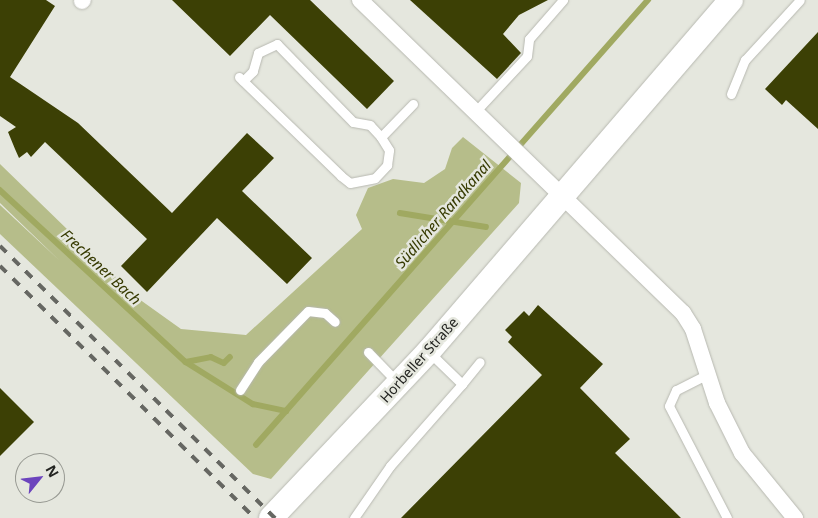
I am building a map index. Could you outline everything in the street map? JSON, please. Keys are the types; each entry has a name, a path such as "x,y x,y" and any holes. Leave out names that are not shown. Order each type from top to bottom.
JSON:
{"main road":[{"name":"Horbeller Straße","path":"271,518 429,352 560,197 731,0"}],"street":[{"path":"360,0 526,160 560,197 684,313 742,453 795,518"}],"lane":[{"path":"475,112 527,56 529,39 563,0"},
{"path":"732,94 745,60 800,0"},
{"path":"277,44 354,122 370,125 381,137 389,150 387,165 375,178 350,183 241,79 253,71 258,53 277,44"},
{"path":"381,137 413,104"},
{"path":"240,390 258,362 308,311 325,313 335,322"},
{"path":"368,352 398,383"},
{"path":"429,352 462,384"},
{"path":"354,518 390,466 480,362"},
{"path":"708,374 676,390 669,406 727,518"}],"green space":[{"path":"463,137 521,183 519,203 271,479 253,474 0,234 0,205 60,261 0,203 0,164 139,299 181,329 246,335 362,229 356,215 368,188 393,179 424,183 445,169 452,148"}],"building":[{"path":"0,0 46,0 55,6 10,77 78,123 172,213 247,133 274,158 242,191 312,258 287,284 217,218 147,292 121,266 147,239 45,142 31,157 27,152 19,158 8,132 16,127 0,116"},
{"path":"172,0 310,0 394,81 367,109 270,15 230,56"},
{"path":"410,0 548,0 519,15 503,34 521,53 497,79"},
{"path":"818,32 818,129 786,100 782,105 765,89"},
{"path":"538,305 603,364 580,388 630,439 615,453 681,518 401,518 542,375 508,342 512,337 505,330 524,311 529,316"},
{"path":"0,388 34,422 0,456"}],"waterway":[{"name":"Südlicher Randkanal","path":"256,445 648,0"},
{"name":"Frechener Bach","path":"0,190 186,362 253,404 286,411"},
{"name":"Frechener Bach","path":"400,213 486,227"},
{"name":"Frechener Bach","path":"186,362 211,357 224,363 230,357"}],"railway":[{"path":"0,246 275,518"},
{"path":"0,266 255,518"}]}
